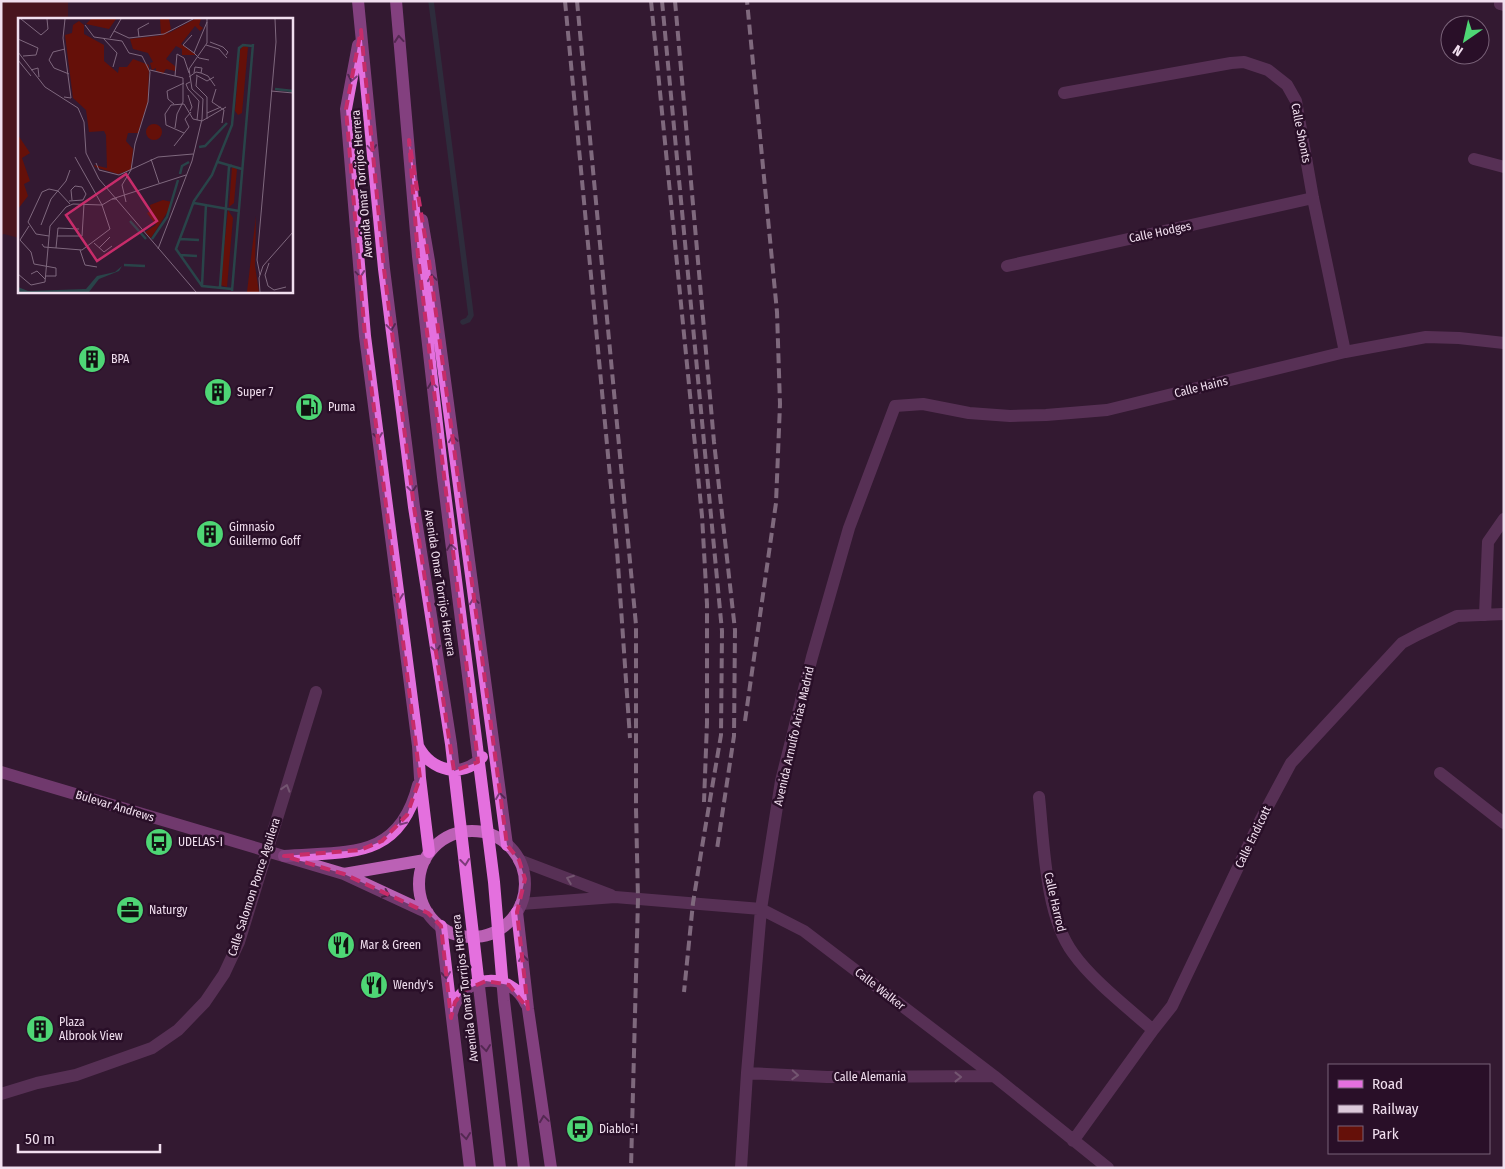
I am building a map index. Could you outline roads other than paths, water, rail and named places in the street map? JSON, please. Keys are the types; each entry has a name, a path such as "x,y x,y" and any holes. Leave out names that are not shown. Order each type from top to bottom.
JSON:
{"main road":[{"name":"Avenida Omar Torrijos Herrera","path":"358,1 385,279 414,507 451,744 500,1168"},
{"name":"Avenida Omar Torrijos Herrera","path":"396,1 418,256 474,734 494,882 504,1001 524,1168"},
{"path":"361,30 346,110 366,336 418,746 427,856"},
{"path":"409,140 429,262 507,845"},
{"path":"418,746 426,759 438,767 460,770 480,760 488,748 492,734"},
{"path":"284,856 360,850 382,841 394,832 407,814 415,799 420,778"},
{"path":"519,908 528,1009 551,1168"},
{"path":"441,926 470,1168"},
{"path":"451,1018 455,1002 464,990 478,982 486,981 501,982 515,990 528,1009"}],"street":[{"name":"Calle Shonts","path":"1064,93 1244,62 1268,70 1287,85 1296,101 1345,352"},
{"path":"1474,159 1504,167"},
{"name":"Calle Hodges","path":"1007,266 1314,198"},
{"name":"Calle Hains","path":"895,406 923,404 969,413 1001,416 1046,415 1107,410 1345,352 1426,336 1504,343"},
{"name":"Avenida Arnulfo Arias Madrid","path":"740,1168 746,1073 761,910 781,781 812,656 849,528 895,406"},
{"path":"1485,614 1488,542 1504,519"},
{"name":"Calle Endicott","path":"1073,1141 1172,1006 1261,819 1291,763 1402,643 1457,616 1504,614"},
{"name":"Calle Salomon Ponce Aguilera","path":"1,1094 37,1083 76,1075 152,1048 178,1030 205,1002 224,974 239,942 316,692"},
{"name":"Bulevar Andrews","path":"1,772 344,874 428,913"},
{"path":"1440,773 1504,823"},
{"name":"Calle Harrod","path":"1039,797 1050,893 1060,932 1072,953 1090,973 1153,1030"},
{"path":"466,831 488,834 507,845 519,860 525,879 524,892 519,908 506,924 491,933 474,937 456,934 441,926 428,913 421,899 420,873 427,856 444,839 466,831"},
{"name":"Bulevar Andrews","path":"344,874 427,856"},
{"name":"Calle Walker","path":"519,860 615,897"},
{"name":"Calle Walker","path":"519,908 615,897 761,910 804,930 994,1076 1108,1168"},
{"name":"Calle Alemania","path":"746,1073 827,1077 994,1076"}],"waterway":[{"path":"431,1 471,315 468,320 463,322"}],"railway":[{"path":"565,1 617,550 630,738"},
{"path":"577,1 636,625 638,899 631,1168"},
{"path":"651,1 702,516 707,604 707,723 704,802"},
{"path":"662,1 722,631 721,735 693,903 684,992"},
{"path":"675,1 714,442 735,630 734,736 717,849"},
{"path":"745,721 776,503 780,404 777,312 747,1"}],"place":[{"name":"BPA","path":"92,359"},
{"name":"Super 7","path":"218,392"},
{"name":"Puma","path":"309,407"},
{"name":"Gimnasio Guillermo Goff","path":"210,534"},
{"name":"UDELAS-I","path":"159,842"},
{"name":"Naturgy","path":"130,910"},
{"name":"Mar & Green","path":"341,945"},
{"name":"Wendy's","path":"374,985"},
{"name":"Plaza Albrook View","path":"40,1029"},
{"name":"Diablo-I","path":"580,1129"}]}
